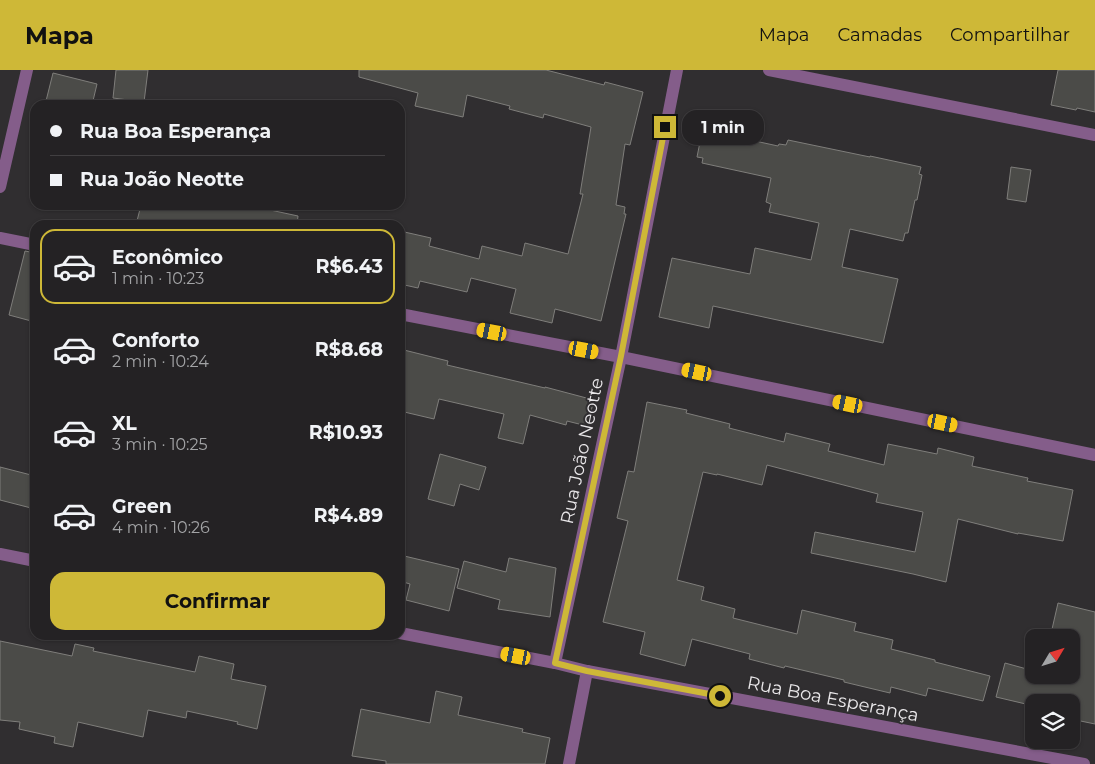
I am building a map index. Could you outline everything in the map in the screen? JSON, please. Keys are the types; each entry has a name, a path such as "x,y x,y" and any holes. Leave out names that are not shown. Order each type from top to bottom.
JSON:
{"street":[{"path":"0,187 27,70"},
{"name":"Rua João Neotte","path":"555,663 621,356 677,70"},
{"path":"769,70 1095,135"},
{"path":"0,238 30,243"},
{"path":"405,315 621,356 1095,455"},
{"path":"0,554 30,559"},
{"name":"Rua Boa Esperança","path":"405,634 587,671 1084,764"},
{"path":"569,764 587,671"}],"building":[{"path":"116,70 148,70 144,100 113,98"},
{"path":"359,70 546,70 604,85 605,82 643,92 630,145 625,144 616,205 625,207 624,214 626,214 601,321 555,309 552,323 510,313 516,289 471,278 467,292 420,281 418,288 405,285 405,232 431,238 429,246 479,259 482,246 522,256 525,243 568,254 583,194 580,194 591,127 544,114 543,118 509,109 510,106 467,95 463,117 415,106 418,93 359,77"},
{"path":"1058,70 1095,70 1095,112 1051,105"},
{"path":"53,73 97,84 93,100 46,100"},
{"path":"709,131 778,146 779,144 786,145 788,140 921,167 919,174 922,175 917,200 915,200 908,233 905,233 903,241 850,229 842,267 898,279 883,343 713,306 709,328 659,317 672,258 750,274 755,248 811,260 819,223 769,212 771,204 766,202 771,178 702,163 703,158 697,157 701,137 707,139"},
{"path":"1011,167 1031,170 1026,202 1007,199"},
{"path":"140,210 270,210 298,216 298,220 137,220"},
{"path":"25,251 30,252 30,321 9,315"},
{"path":"405,350 448,361 447,365 594,400 587,426 567,421 566,425 530,415 523,444 498,438 504,414 439,399 434,419 405,412"},
{"path":"647,402 687,410 686,413 730,424 729,428 784,442 786,433 830,444 828,451 884,465 888,444 937,454 938,448 974,457 972,466 1028,478 1027,481 1073,490 1063,541 1018,534 958,519 946,582 811,553 815,532 915,552 923,512 876,502 878,494 767,465 762,485 703,472 677,580 704,587 701,600 735,609 733,618 797,634 802,610 856,623 854,631 893,640 891,649 990,676 983,701 928,688 926,696 891,687 890,693 844,682 844,680 749,659 750,654 692,639 685,666 640,654 645,632 603,622 628,521 617,518 628,471 634,472"},
{"path":"440,454 486,467 479,490 460,484 454,506 428,499"},
{"path":"0,467 30,475 30,508 0,500"},
{"path":"405,556 459,569 449,611 406,600 410,584 405,582"},
{"path":"509,558 556,568 550,617 498,609 500,600 457,588 464,561 506,572"},
{"path":"1058,603 1095,612 1095,724 1080,721 1080,694 1025,694 1025,704 996,697 1005,663 1025,669 1025,684 1080,684 1080,629 1052,629"},
{"path":"0,641 72,656 75,644 94,648 93,651 195,672 199,656 234,664 231,679 266,686 257,729 237,724 238,722 187,711 186,718 148,710 143,737 78,722 73,747 54,743 55,737 19,729 20,722 0,720"},
{"path":"436,691 462,697 458,715 523,729 522,732 550,738 545,764 386,764 386,761 352,756 361,709 430,723"}],"route":[{"path":"665,127 621,356 555,663 587,671 720,696"}]}
